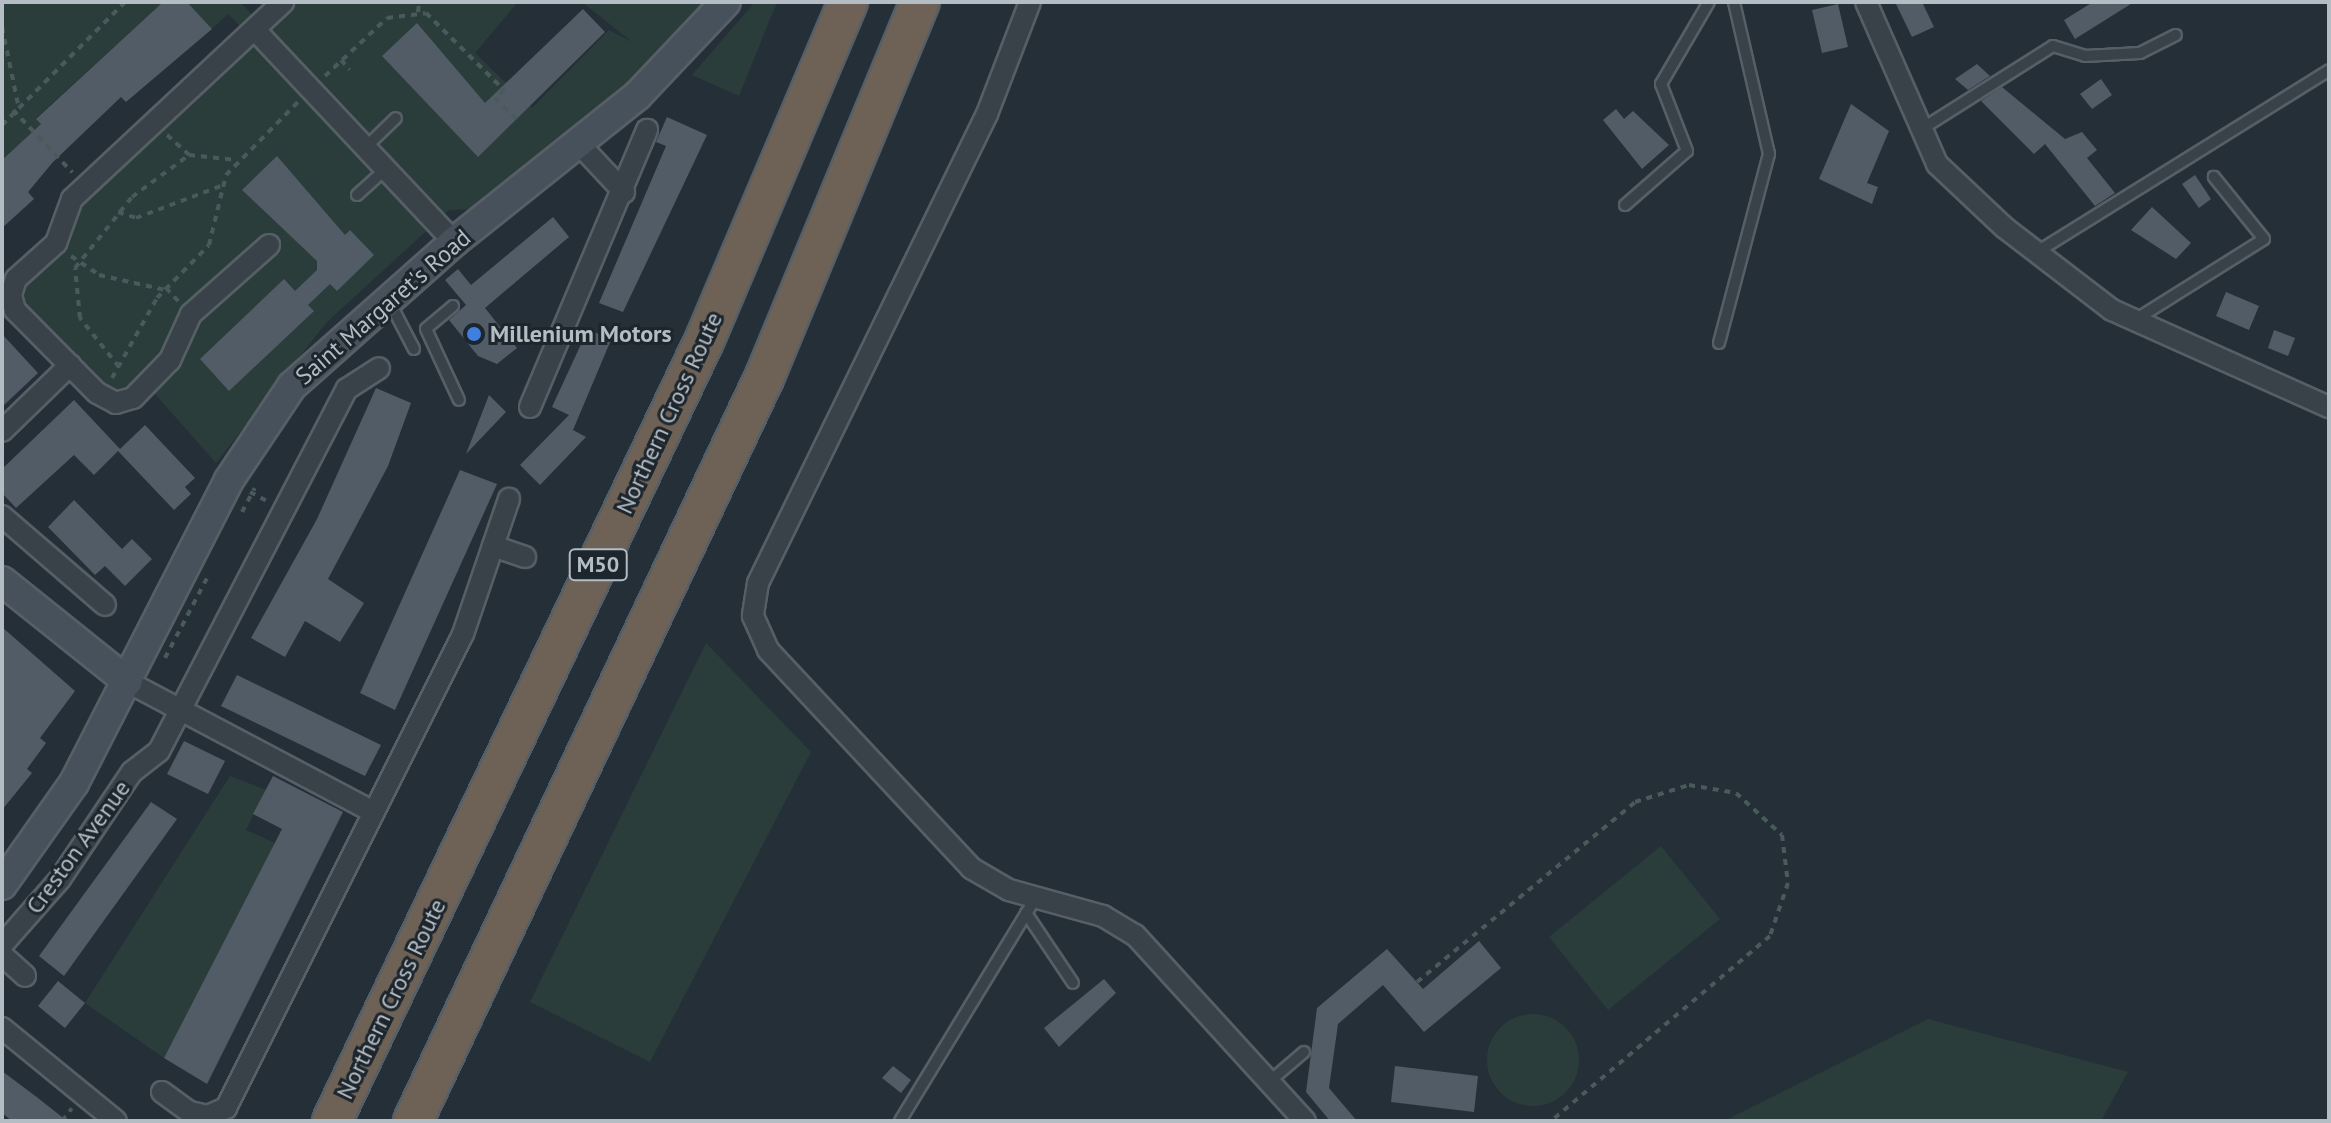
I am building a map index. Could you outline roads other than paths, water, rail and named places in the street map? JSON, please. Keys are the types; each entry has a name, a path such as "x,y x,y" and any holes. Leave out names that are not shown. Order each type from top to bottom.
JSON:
{"highway":[{"name":"Northern Cross Route","path":"332,1121 705,339 848,2"},
{"path":"413,1121 765,376 920,2"}],"main road":[{"name":"Saint Margaret's Road","path":"2,885 45,830 138,688 292,386 454,242 579,144 726,2"},
{"path":"2,581 138,688"}],"street":[{"path":"269,245 191,314 170,360 133,398 116,403 97,393 15,310 11,295 16,279 56,243 72,199 135,135 157,126 283,2"},
{"path":"1030,2 987,114 758,583 753,616 768,650 971,868 1031,905 1103,916 1135,935 1305,1121"},
{"path":"1866,2 1918,132 1937,164 2037,252 2135,320 2329,407"},
{"path":"256,31 388,168 454,242"},
{"path":"530,407 624,192 647,130"},
{"path":"579,144 624,192"},
{"path":"2,431 70,365"},
{"name":"Creston Avenue","path":"2,945 182,713 347,389 379,368"},
{"path":"162,1092 190,1112 208,1116 226,1108 463,634 509,499"},
{"path":"2,516 105,605"},
{"path":"493,546 525,557"},
{"path":"138,688 372,811"},
{"path":"2,955 25,976"},
{"path":"2,1028 116,1121"}],"lane":[{"path":"1625,205 1687,151 1661,84 1709,2"},
{"path":"1719,343 1769,154 1734,2"},
{"path":"1918,132 2053,46 2085,56 2140,53 2176,35"},
{"path":"2037,252 2329,70"},
{"path":"367,146 396,118"},
{"path":"357,195 388,168"},
{"path":"2135,320 2264,239 2214,177"},
{"path":"388,300 414,349"},
{"path":"404,327 426,329 453,306"},
{"path":"426,329 459,400"},
{"path":"1031,905 1073,983"},
{"path":"900,1121 1031,905"},
{"path":"1269,1082 1304,1052"}],"place":[{"name":"Millenium Motors","path":"474,334"}]}
